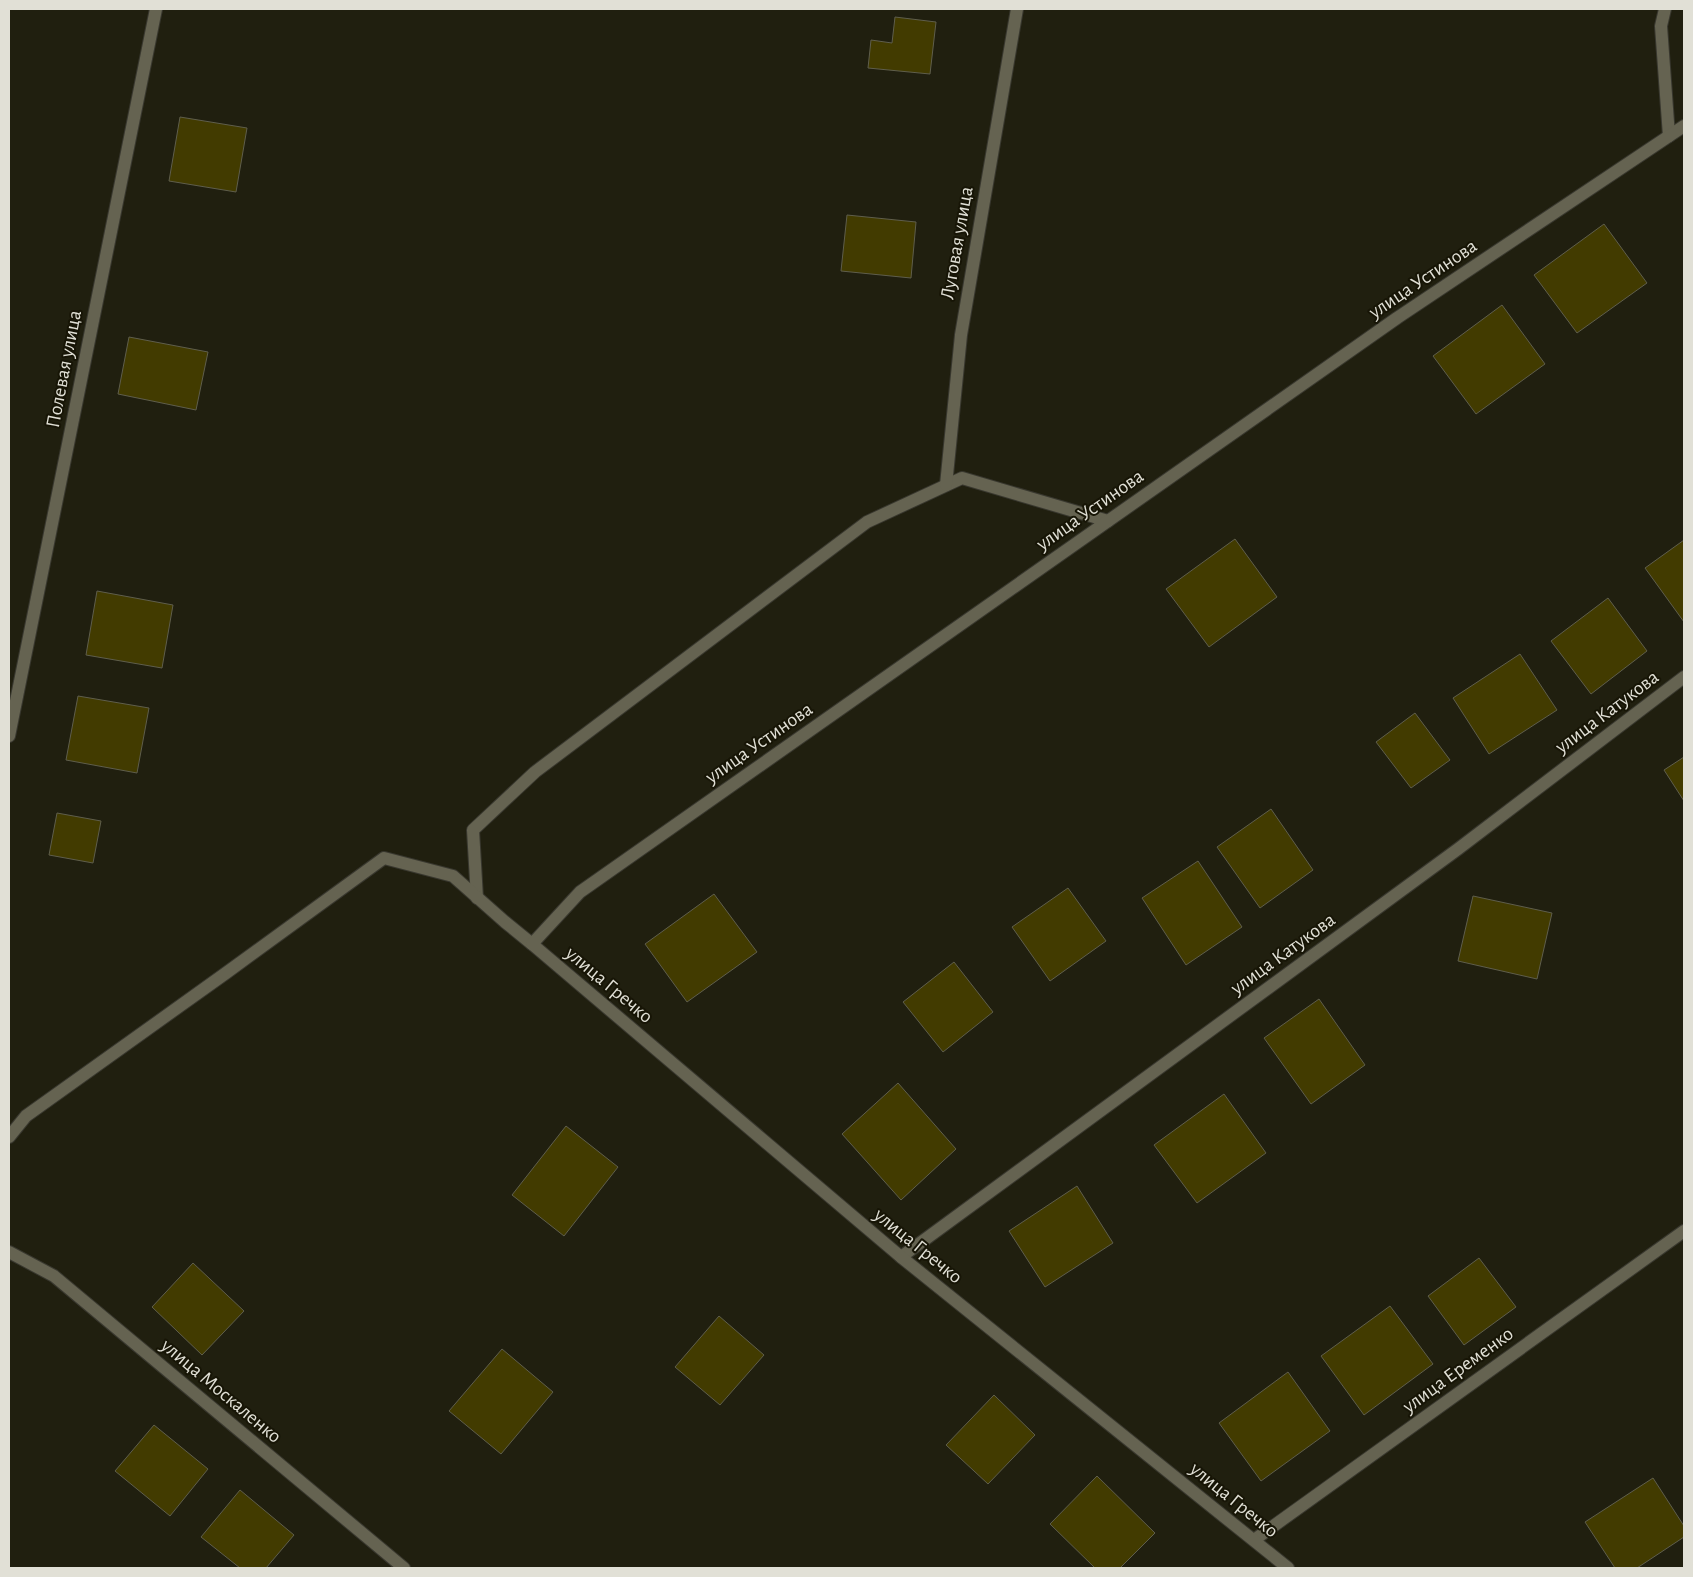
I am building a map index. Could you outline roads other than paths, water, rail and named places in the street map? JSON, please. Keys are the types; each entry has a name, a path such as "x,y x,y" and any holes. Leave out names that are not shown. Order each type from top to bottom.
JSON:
{"street":[{"name":"Полевая улица","path":"9,736 156,9"},
{"name":"Луговая улица","path":"946,486 960,335 1017,9"},
{"path":"1665,9 1661,26 1669,136"},
{"name":"улица Устинова","path":"532,944 580,892 1397,318 1684,126"},
{"path":"477,898 473,830 535,772 867,522 962,478 1108,521"},
{"name":"улица Катукова","path":"901,1257 1458,850 1684,677"},
{"name":"улица Гречко","path":"9,1137 26,1116 384,858 453,876 901,1257 1288,1568"},
{"name":"улица Еременко","path":"1254,1540 1684,1231"},
{"name":"улица Москаленко","path":"9,1252 54,1276 404,1568"}]}
